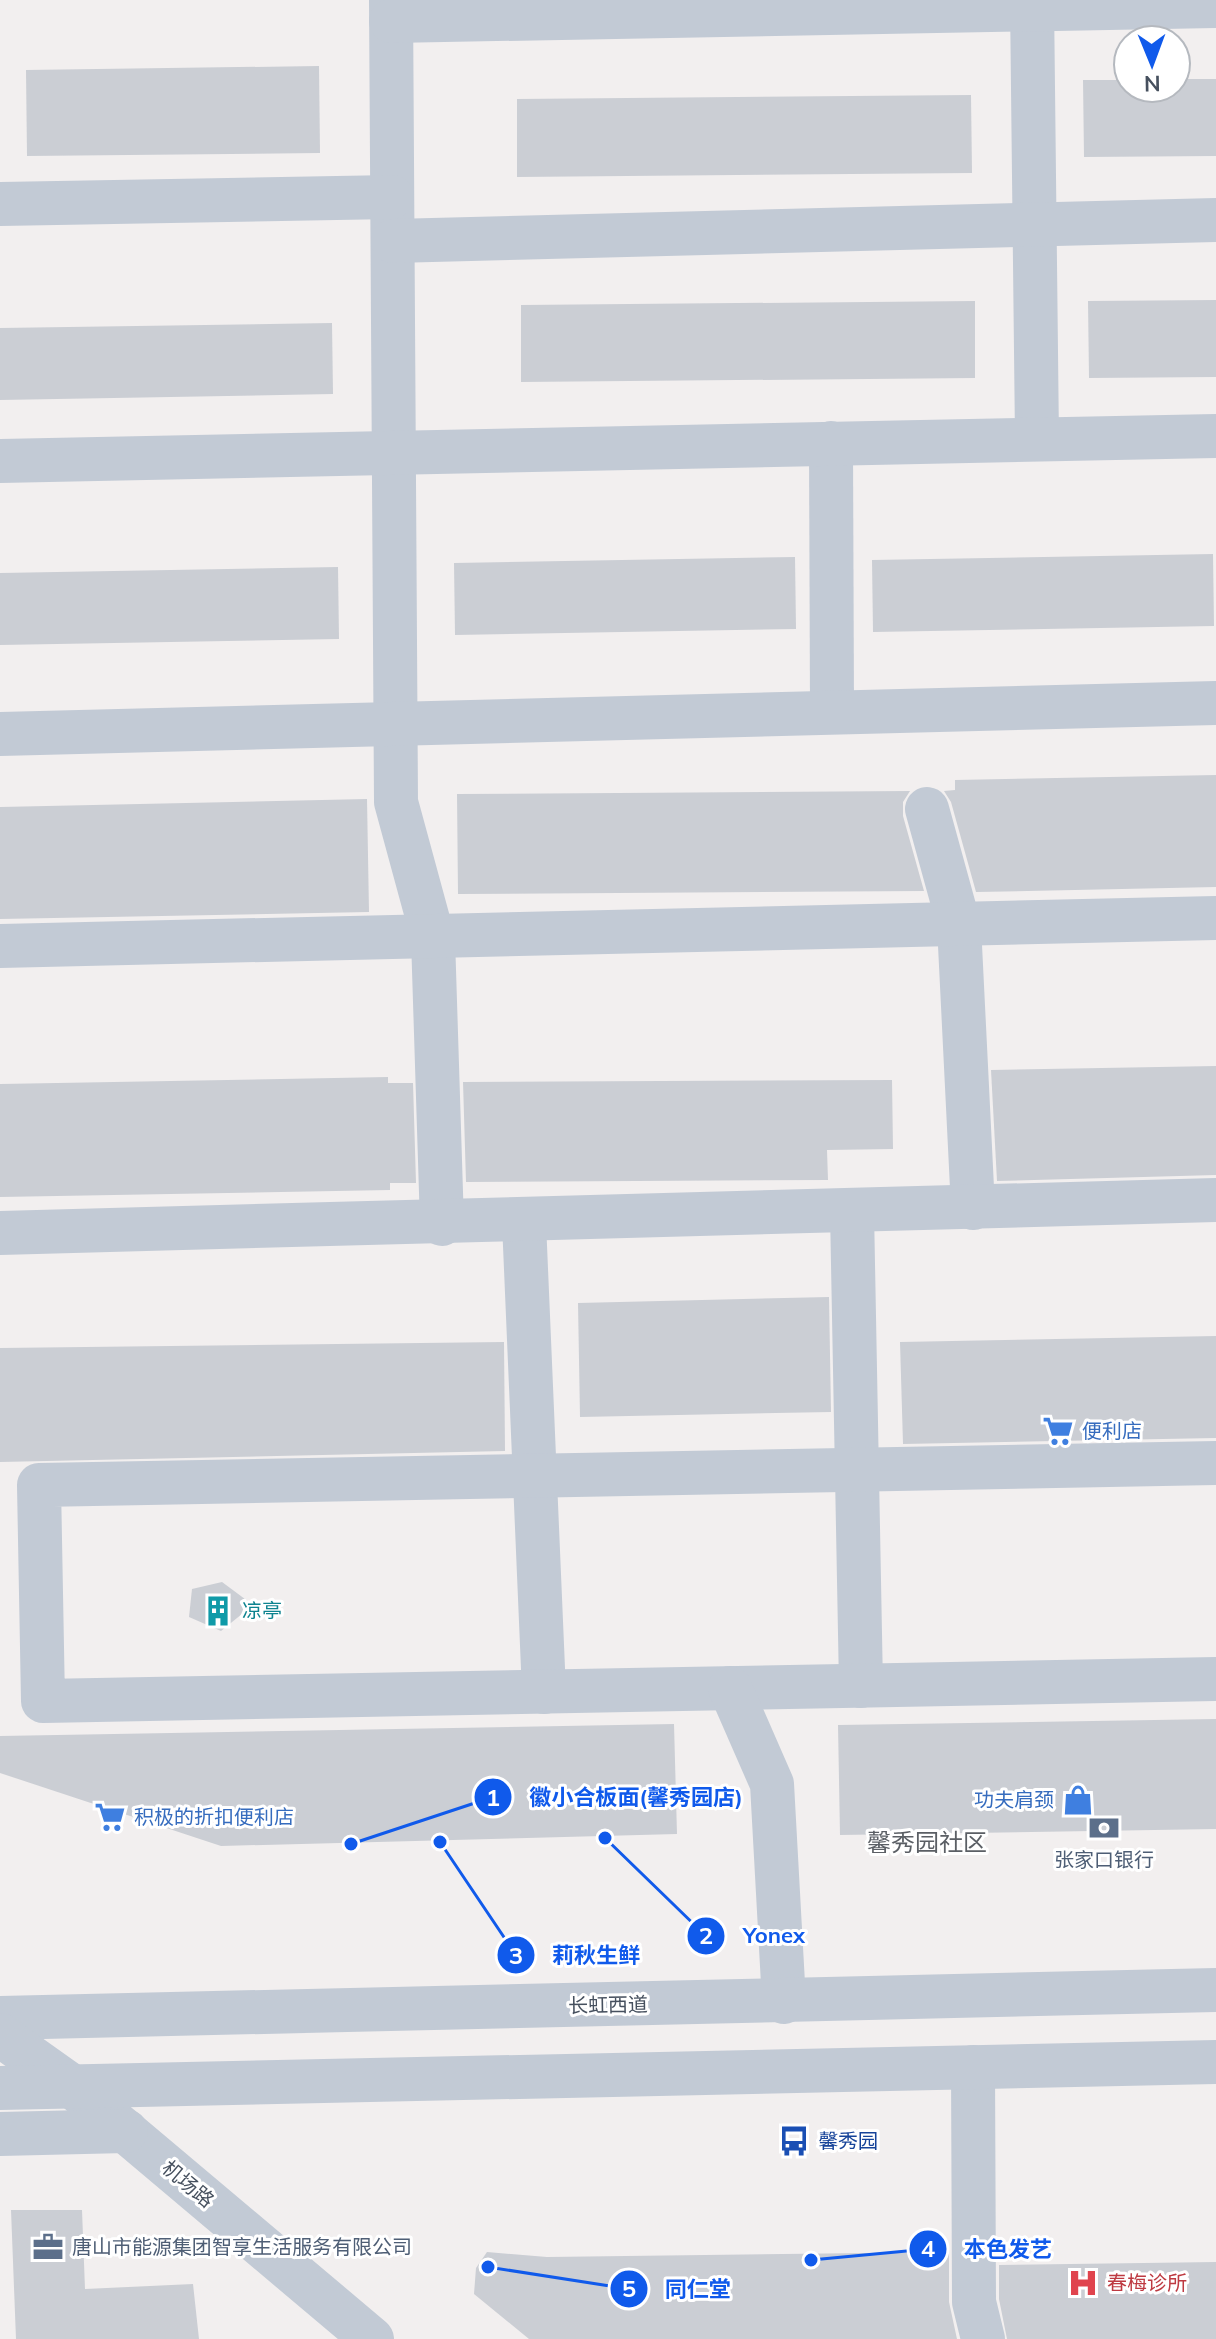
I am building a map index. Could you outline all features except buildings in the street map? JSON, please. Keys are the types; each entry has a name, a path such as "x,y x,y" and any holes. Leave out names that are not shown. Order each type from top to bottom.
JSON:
{"street":[{"path":"1032,0 1037,439"},
{"path":"442,1224 433,938 396,802 391,11 1216,6"},
{"path":"0,204 392,197"},
{"path":"393,241 1216,220"},
{"path":"0,461 1216,436"},
{"path":"831,443 832,711"},
{"path":"0,734 1216,703"},
{"path":"927,809 959,925 973,1208"},
{"path":"0,946 1216,918"},
{"path":"0,1233 524,1222 1216,1200"},
{"path":"852,1211 861,1686"},
{"path":"524,1222 544,1692"},
{"path":"1216,1463 39,1485 43,1701 1216,1679"},
{"path":"730,1688 772,1784 784,2002"},
{"name":"长虹西道","path":"0,2018 1216,1990"},
{"name":"机场路","path":"0,2035 73,2087 372,2339"},
{"path":"0,2088 1216,2062"},
{"path":"973,2067 974,2302 983,2339"},
{"path":"0,2134 126,2131"}],"place":[{"name":"便利店","path":"1058,1431"},
{"name":"凉亭","path":"218,1611"},
{"name":"功夫肩颈","path":"1078,1800"},
{"name":"积极的折扣便利店","path":"110,1817"},
{"name":"张家口银行","path":"1104,1828"},
{"name":"Yonex","path":"605,1838"},
{"name":"莉秋生鲜","path":"440,1842"},
{"name":"徽小合板面(馨秀园店)","path":"351,1844"},
{"name":"馨秀园","path":"794,2141"},
{"name":"唐山市能源集团智享生活服务有限公司","path":"48,2247"},
{"name":"本色发艺","path":"811,2260"},
{"name":"同仁堂","path":"488,2267"},
{"name":"春梅诊所","path":"1083,2283"}],"district":[{"name":"馨秀园社区","path":"927,1843"}]}
